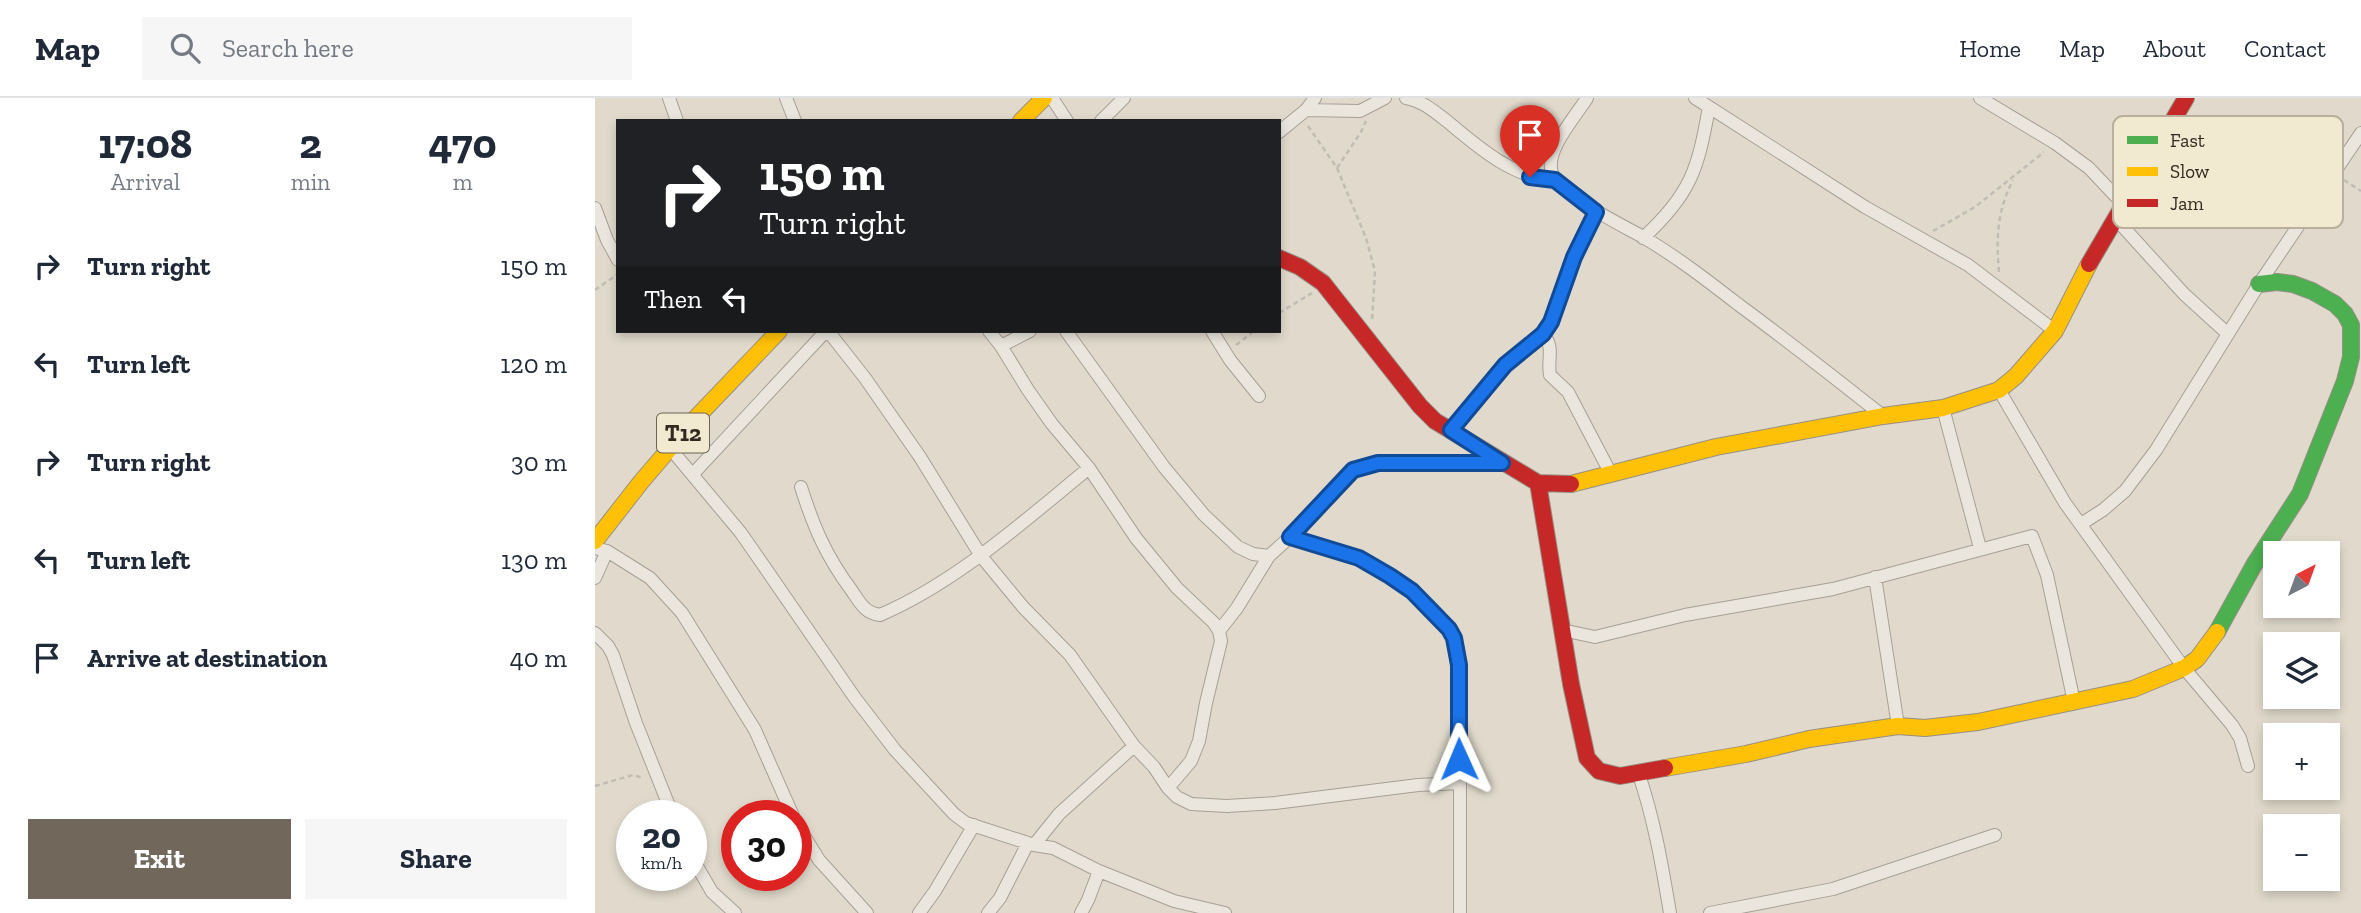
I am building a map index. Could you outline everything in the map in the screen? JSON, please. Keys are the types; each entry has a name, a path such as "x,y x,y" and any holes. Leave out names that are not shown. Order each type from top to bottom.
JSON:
{"main road":[{"path":"1022,119 1044,98"},
{"path":"2175,116 2186,98"},
{"path":"1281,259 1300,267 1323,283 1420,406 1435,421 1538,482 1568,485 1716,447 1883,416 1943,408 1999,390 2023,368 2055,331 2077,285 2113,223"},
{"path":"1538,482 1571,684 1587,758 1599,771 1620,776 1898,726 1925,728 1978,722 2133,689 2185,668 2197,659 2218,631 2254,565 2300,494 2345,381 2351,357 2351,325 2345,314 2335,304 2293,284 2259,284"},
{"name":"T12","path":"599,547 641,482 773,333"}],"street":[{"path":"669,98 676,119"},
{"path":"786,98 794,119"},
{"path":"1052,98 1063,119"},
{"path":"1103,119 1123,98"},
{"path":"1281,130 1315,98"},
{"path":"1303,112 1360,111 1385,98"},
{"path":"1406,98 1429,107 1490,156 1530,177 1555,180"},
{"path":"1587,98 1552,156 1550,170 1555,180 1596,212 1690,268 1883,416"},
{"path":"1695,98 1865,207 1968,265 2055,331"},
{"path":"1980,98 2055,143 2089,168 2113,201"},
{"path":"1643,238 1664,219 1682,196 1693,174 1709,107"},
{"path":"2343,159 2361,133"},
{"path":"595,208 616,256"},
{"path":"1451,430 1505,365 1543,334 1551,322 1574,257 1596,212"},
{"path":"2133,228 2184,294 2228,334"},
{"path":"2081,524 2125,491 2156,450 2296,228"},
{"path":"694,474 825,333"},
{"path":"829,333 865,378 919,457 981,556 1023,607 1070,655 1134,746 1177,797 1191,804 1227,806 1460,783"},
{"path":"991,333 1034,398 1089,468 1144,548 1177,588 1219,631 1221,642 1199,741 1191,761 1168,788"},
{"path":"1001,346 1026,333"},
{"path":"1067,333 1164,467 1204,515 1238,547 1253,554 1269,556"},
{"path":"1213,333 1259,396"},
{"path":"1543,334 1549,340 1551,348 1551,375 1569,392 1611,474"},
{"path":"1999,390 2066,503 2185,668 2232,725 2240,738 2248,766"},
{"path":"1943,408 1980,548"},
{"path":"670,449 694,474 759,558 855,698 895,750 954,814 966,823 1031,844 1053,848 1098,871 1174,901 1206,911 1225,913"},
{"path":"1219,631 1237,608 1269,556 1353,470 1366,465 1412,462 1502,463"},
{"path":"801,486 823,548 864,609 880,615 981,556 1089,468"},
{"path":"1562,630 1595,637 1685,615 1833,589 2032,536 2047,575 2074,702"},
{"path":"1290,537 1359,558 1390,576 1412,591 1449,629 1454,638 1459,665 1460,913"},
{"path":"595,579 599,547 650,578 682,613 755,730 786,800"},
{"path":"1875,577 1898,726"},
{"path":"595,633 613,655 636,723 667,800"},
{"path":"988,913 1000,898 1031,844 1059,814 1134,746"},
{"path":"1638,772 1660,853 1670,913"},
{"path":"919,913 974,825"},
{"path":"1710,913 1833,890 1996,835"},
{"path":"812,848 842,888 867,913"},
{"path":"1081,913 1098,871"},
{"path":"707,883 712,892 735,913"}],"path":[{"path":"1337,168 1361,132 1369,107"},
{"path":"1303,112 1337,168 1366,238 1375,271 1370,343"},
{"path":"1920,238 1965,214 2055,143"},
{"path":"2001,288 1997,250 2001,206 2014,177"},
{"path":"2343,179 2361,191"},
{"path":"595,290 616,276"},
{"path":"1281,312 1301,301 1323,283"},
{"path":"1226,354 1252,333"},
{"path":"595,786 633,775 662,786"}],"traffic: fast":[{"path":"2217,632 2254,565 2300,494 2345,381 2351,357 2351,325 2335,304 2293,284 2259,284"}],"traffic: slow":[{"path":"1023,119 1044,98"},
{"path":"1571,484 1716,447 1883,416 1943,408 1999,390 2016,376 2055,331 2089,264"},
{"path":"595,541 694,420 777,333"},
{"path":"1665,768 1746,754 1809,739 1898,726 1925,728 1978,722 2133,689 2184,668 2197,659 2217,632"}],"traffic: jam":[{"path":"2175,116 2186,98"},
{"path":"2089,264 2113,223"},
{"path":"1281,259 1300,267 1323,283 1420,406 1435,421 1538,483 1571,484"},
{"path":"1538,483 1571,684 1587,758 1599,771 1620,776 1665,768"}],"route":[{"path":"1459,759 1459,665 1454,638 1449,629 1412,591 1359,558 1290,537 1353,470 1366,465 1412,462 1502,463 1451,430 1505,365 1543,334 1551,322 1574,257 1596,212 1555,180 1530,177"}]}
